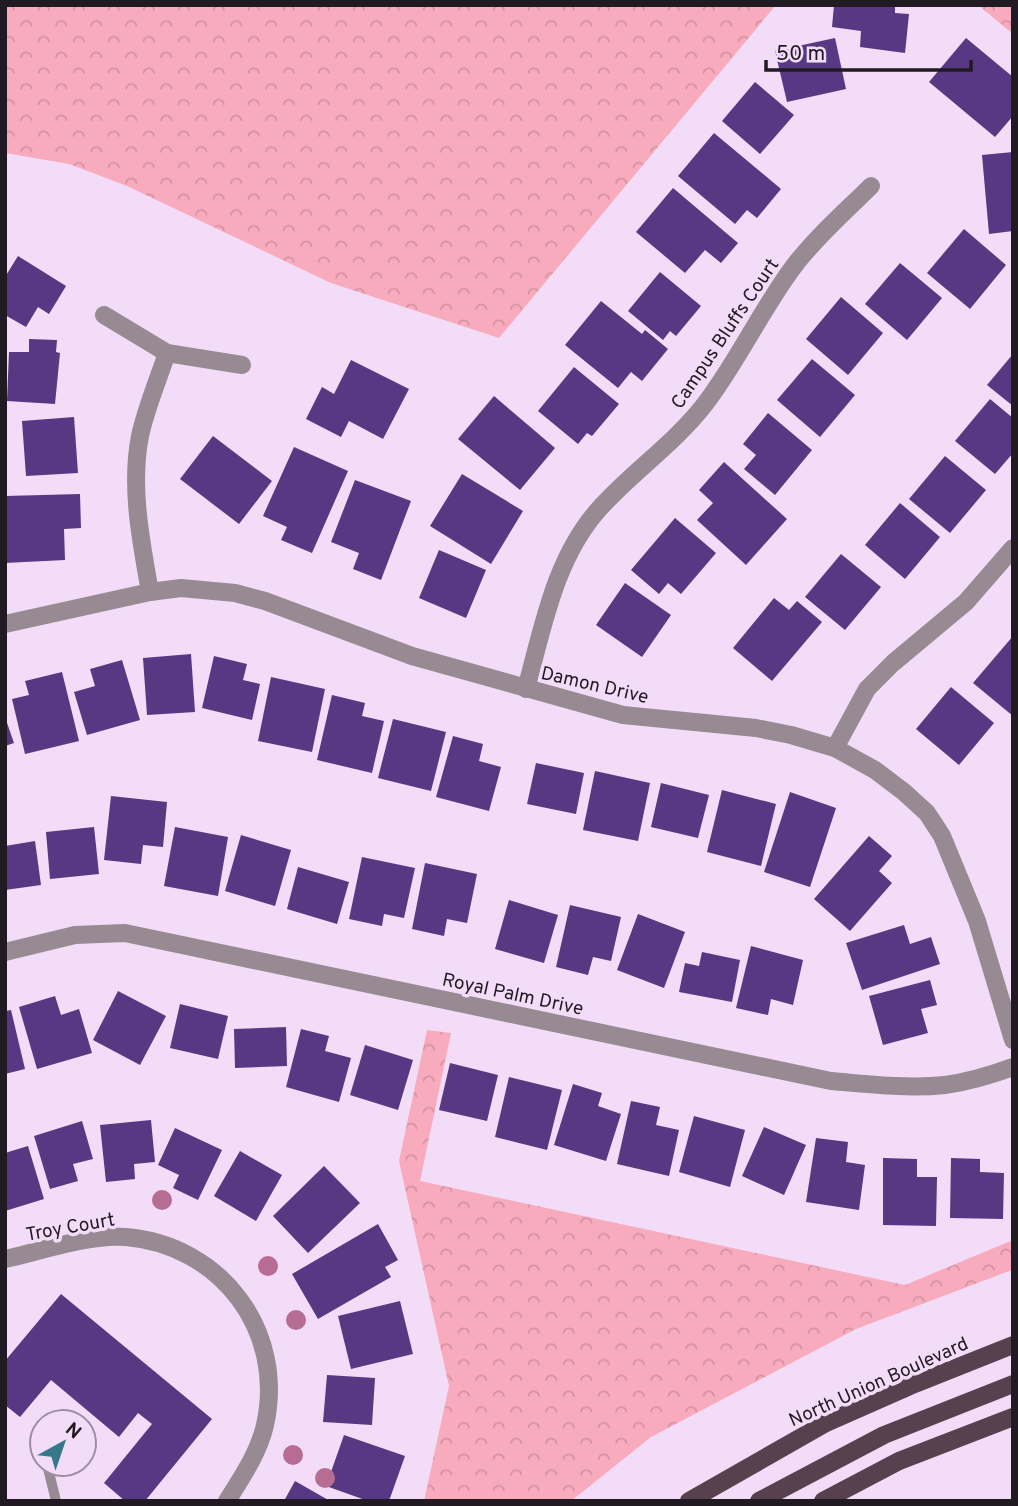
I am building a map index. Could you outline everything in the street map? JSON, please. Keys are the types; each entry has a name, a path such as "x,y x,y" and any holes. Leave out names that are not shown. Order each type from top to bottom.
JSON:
{"main road":[{"name":"North Union Boulevard","path":"689,1501 826,1423 1013,1345"},
{"path":"759,1501 884,1435 1013,1384"},
{"path":"823,1501 899,1461 1013,1417"}],"street":[{"name":"Campus Bluffs Court","path":"526,689 550,600 564,564 580,534 598,509 682,431 703,406 727,373 792,268 807,249 871,186"},
{"path":"104,316 167,353 242,365"},
{"path":"150,592 139,531 137,471 140,437 167,353"},
{"path":"835,748 867,689 893,663 966,602 1013,548"},
{"name":"Damon Drive","path":"5,624 150,592 190,588 235,593 265,601 412,656 623,715 693,724 756,728 835,748 876,770 904,792 927,813 942,836 977,921 1013,1040"},
{"name":"Royal Palm Drive","path":"5,951 75,935 125,933 842,1082 944,1085 1013,1067"},
{"name":"Troy Court","path":"5,1259 93,1240 123,1237 154,1241 181,1251 206,1265 228,1285 246,1307 261,1336 268,1364 270,1398 265,1427 254,1456 227,1501"}],"lane":[{"path":"50,1478 55,1501"}],"green space":[{"path":"5,5 776,5 499,338 331,283 127,186 69,164 5,153"},
{"path":"978,5 1013,5 1013,34"},
{"path":"427,1030 451,1033 420,1181 905,1285 1013,1240 1012,1270 856,1329 651,1437 571,1501 424,1501 449,1386 399,1161"}],"building":[{"path":"834,5 895,5 895,13 909,14 905,53 860,47 861,31 832,27"},
{"path":"835,38 846,89 787,102 775,51"},
{"path":"966,38 1013,77 1013,116 995,137 929,82"},
{"path":"755,82 794,115 760,154 722,121"},
{"path":"714,133 781,189 757,218 747,210 735,224 678,176"},
{"path":"1013,152 1013,231 989,234 982,155"},
{"path":"673,188 738,243 721,263 705,250 685,273 636,232"},
{"path":"964,229 1006,265 970,309 927,273"},
{"path":"18,256 66,286 49,314 38,307 26,327 5,315 5,277"},
{"path":"900,263 942,298 907,340 865,304"},
{"path":"660,272 701,306 676,336 670,331 663,340 628,311"},
{"path":"841,297 883,333 848,375 806,339"},
{"path":"601,301 642,334 645,330 668,349 642,381 631,372 618,388 565,345"},
{"path":"29,339 57,340 56,352 60,353 55,404 7,401 9,352 29,352"},
{"path":"1013,354 1013,406 987,385"},
{"path":"812,359 855,395 820,437 777,400"},
{"path":"351,360 409,389 383,439 349,421 341,437 306,419 322,387 334,394"},
{"path":"574,367 619,404 592,436 587,433 578,444 538,411"},
{"path":"494,396 555,448 520,490 458,439"},
{"path":"990,399 1013,418 1013,453 995,474 955,441"},
{"path":"768,413 812,450 775,495 744,469 756,455 743,444"},
{"path":"74,417 78,473 26,476 22,421"},
{"path":"213,436 272,481 239,524 180,479"},
{"path":"294,447 348,471 312,553 281,540 287,527 263,516"},
{"path":"945,456 986,490 950,533 909,499"},
{"path":"724,462 787,519 746,565 697,520 713,503 699,490"},
{"path":"462,474 523,511 491,564 430,526"},
{"path":"355,480 411,501 381,580 353,569 359,553 331,542"},
{"path":"80,494 81,528 64,529 65,560 5,563 5,496"},
{"path":"900,503 940,537 905,579 865,545"},
{"path":"675,518 716,553 681,594 668,583 659,594 631,570"},
{"path":"439,550 486,570 466,618 419,598"},
{"path":"841,554 881,587 845,630 805,597"},
{"path":"625,583 671,615 642,657 596,625"},
{"path":"774,598 789,610 797,601 822,622 772,681 733,648"},
{"path":"1013,636 1013,716 973,683"},
{"path":"191,654 195,712 147,715 143,658"},
{"path":"214,656 247,664 243,680 260,684 252,720 202,708"},
{"path":"122,660 140,720 87,735 74,692 95,686 90,669"},
{"path":"62,672 79,741 25,754 12,699 29,695 25,681"},
{"path":"271,677 325,689 312,752 258,741"},
{"path":"951,687 994,723 959,765 916,729"},
{"path":"332,695 365,703 362,716 384,721 372,773 317,760"},
{"path":"5,717 14,743 5,746"},
{"path":"393,719 446,732 431,791 378,778"},
{"path":"453,736 483,744 479,761 501,767 489,811 436,797"},
{"path":"536,763 584,773 576,814 527,804"},
{"path":"595,771 650,783 638,841 583,830"},
{"path":"661,783 709,795 698,838 651,827"},
{"path":"722,790 776,804 761,866 707,852"},
{"path":"790,792 836,808 810,887 764,872"},
{"path":"111,796 167,802 163,847 143,845 141,864 104,860"},
{"path":"94,827 99,874 50,879 46,832"},
{"path":"175,827 228,837 218,896 164,886"},
{"path":"241,835 291,850 275,906 225,891"},
{"path":"869,836 892,856 879,871 892,883 850,931 814,899"},
{"path":"35,841 41,885 5,890 5,846"},
{"path":"362,857 415,868 404,918 384,914 382,926 349,919"},
{"path":"425,863 477,874 467,923 447,919 444,936 412,929"},
{"path":"298,867 349,882 337,924 287,909"},
{"path":"509,900 558,915 544,963 495,949"},
{"path":"570,905 621,917 611,961 593,957 588,975 556,967"},
{"path":"638,914 685,932 664,988 617,970"},
{"path":"904,925 910,944 931,937 940,964 862,990 846,943"},
{"path":"751,946 803,960 793,1005 771,999 768,1015 736,1008"},
{"path":"702,952 740,960 732,1002 679,992 685,963 699,966"},
{"path":"930,980 937,1005 921,1009 928,1033 883,1045 869,996"},
{"path":"118,991 166,1016 140,1065 93,1040"},
{"path":"55,996 61,1015 79,1009 92,1053 37,1069 19,1007"},
{"path":"180,1004 228,1016 218,1059 170,1048"},
{"path":"11,1010 25,1069 5,1074 5,1011"},
{"path":"286,1027 287,1066 235,1068 234,1029"},
{"path":"301,1029 329,1036 325,1051 351,1058 339,1102 286,1087"},
{"path":"365,1045 413,1060 398,1110 350,1095"},
{"path":"450,1063 498,1075 487,1121 439,1110"},
{"path":"509,1077 562,1090 547,1150 495,1137"},
{"path":"573,1084 602,1093 598,1106 621,1114 606,1161 554,1145"},
{"path":"631,1101 660,1107 656,1125 679,1130 669,1176 617,1164"},
{"path":"694,1116 745,1130 730,1187 679,1172"},
{"path":"151,1120 155,1162 134,1164 135,1179 106,1182 100,1125"},
{"path":"82,1121 93,1159 73,1164 78,1181 50,1189 34,1136"},
{"path":"764,1127 806,1145 784,1195 742,1176"},
{"path":"175,1128 222,1150 198,1200 173,1188 179,1175 158,1165"},
{"path":"816,1138 848,1142 846,1162 865,1165 859,1210 806,1202"},
{"path":"28,1146 44,1199 5,1211 5,1153"},
{"path":"240,1151 282,1175 256,1221 214,1196"},
{"path":"883,1158 917,1159 917,1177 937,1177 936,1226 883,1225"},
{"path":"951,1158 980,1159 980,1172 1004,1173 1003,1219 950,1218"},
{"path":"324,1166 360,1203 308,1253 273,1216"},
{"path":"378,1224 398,1260 385,1267 391,1277 318,1319 292,1274"},
{"path":"61,1294 212,1419 145,1501 125,1501 104,1483 152,1424 138,1413 119,1437 98,1419 98,1408 84,1408 51,1380 20,1417 5,1405 5,1361"},
{"path":"400,1301 413,1354 351,1369 338,1316"},
{"path":"327,1375 375,1378 372,1425 323,1422"},
{"path":"344,1435 405,1456 389,1501 368,1501 326,1486"},
{"path":"295,1481 330,1501 284,1501"}]}
